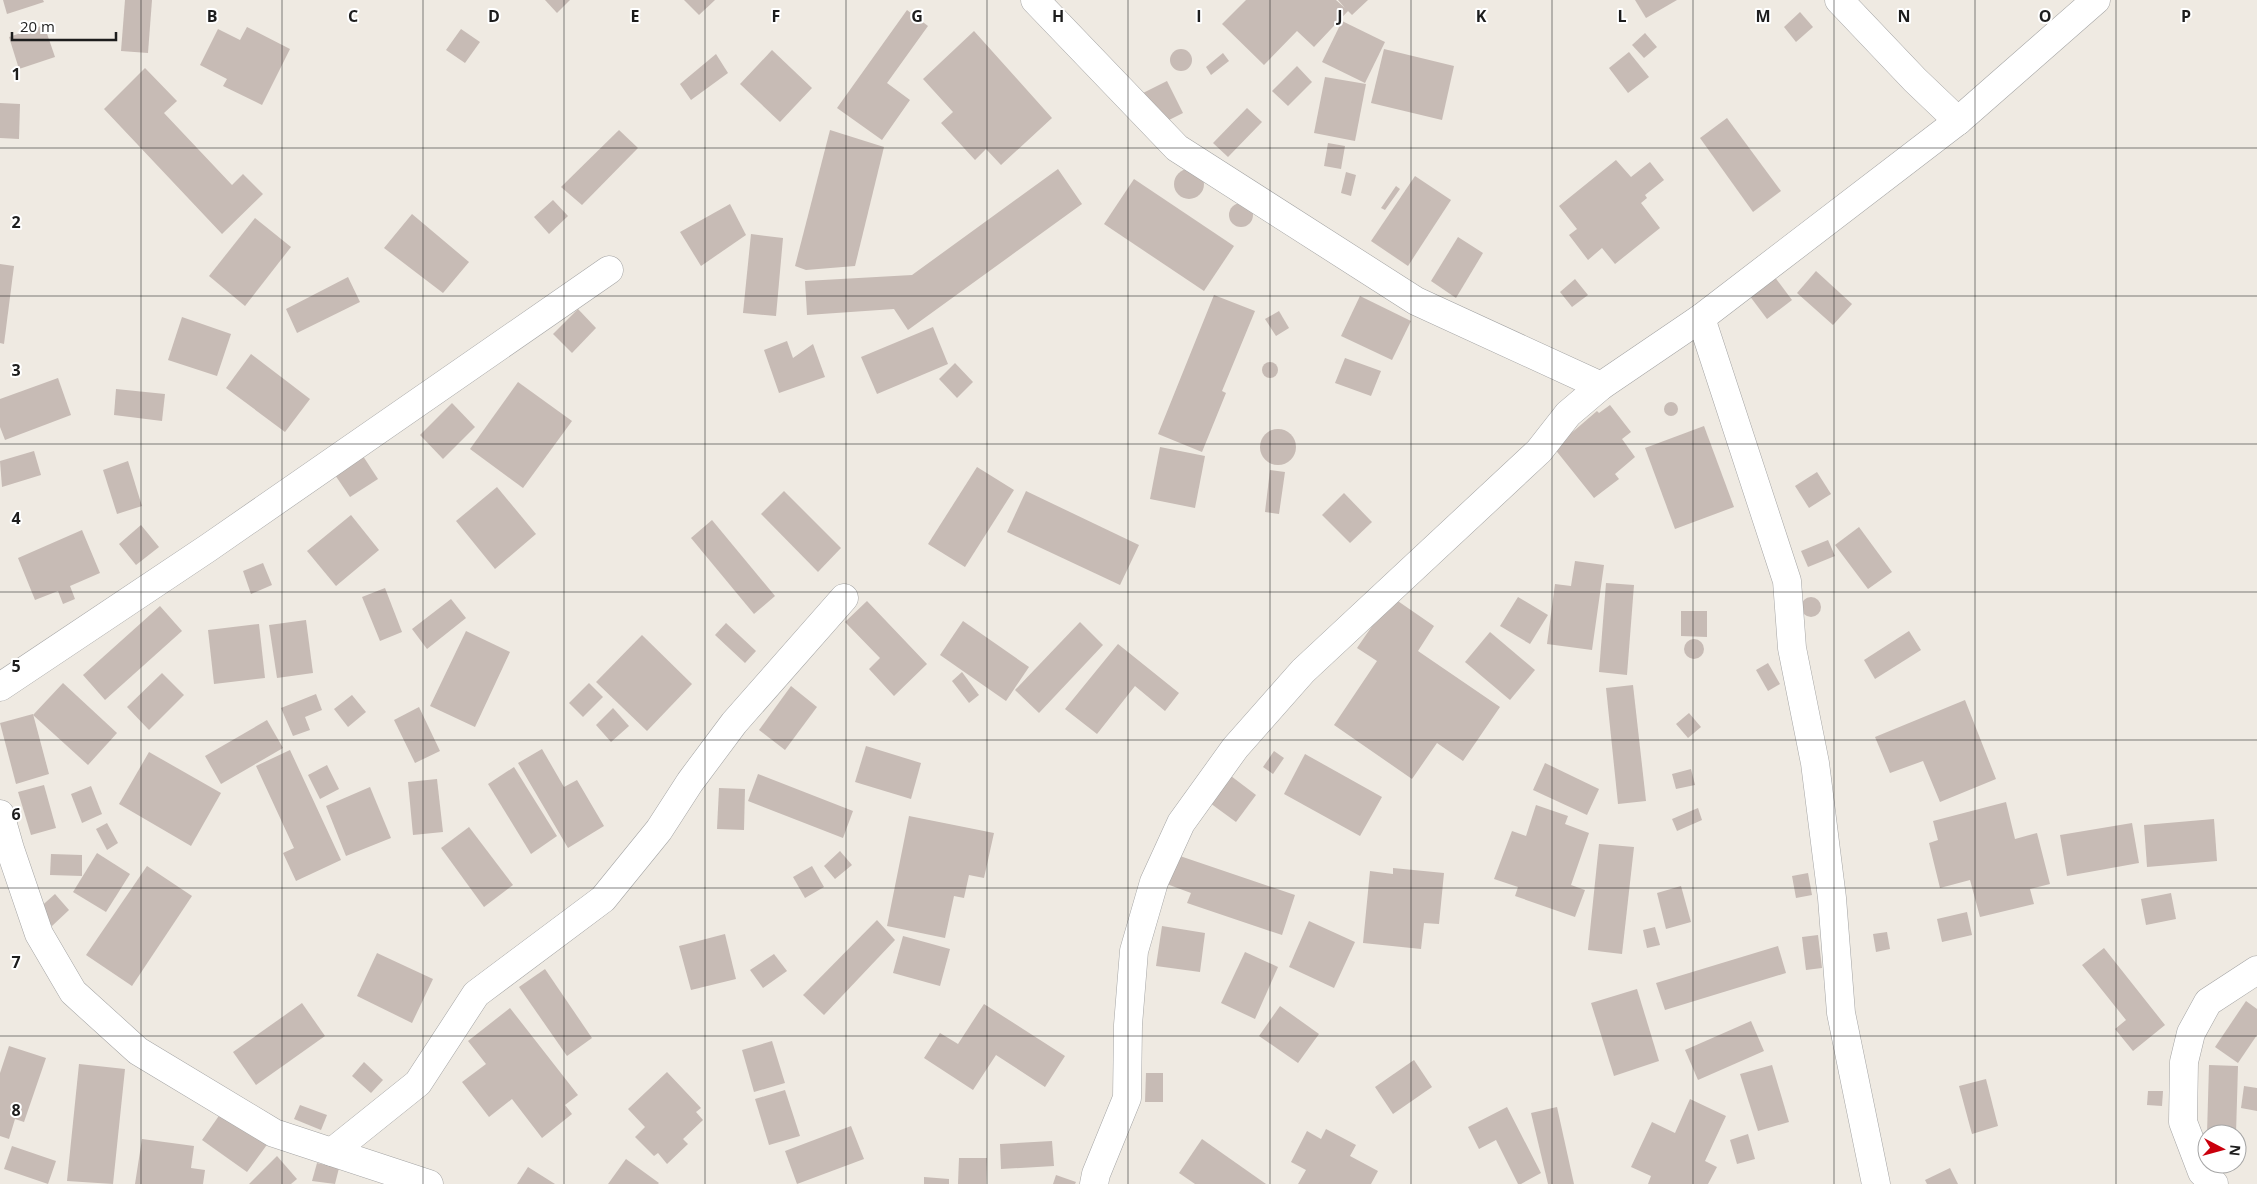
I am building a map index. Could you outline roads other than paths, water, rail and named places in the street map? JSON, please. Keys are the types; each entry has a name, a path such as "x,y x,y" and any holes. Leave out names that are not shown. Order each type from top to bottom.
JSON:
{"street":[{"path":"1035,0 1177,148 1416,301 1601,386"},
{"path":"1840,0 1915,80 1958,121"},
{"path":"1094,1184 1096,1174 1127,1098 1128,1025 1134,951 1154,882 1181,823 1235,748 1304,671 1539,451 1568,414 1601,386 1702,318 1958,121 2096,0"},
{"path":"0,687 249,520 610,270"},
{"path":"1702,318 1786,582 1792,648 1815,763 1832,898 1841,1013 1876,1184"},
{"path":"332,1152 418,1083 476,994 603,899 659,830 690,782 734,723 844,598"},
{"path":"0,814 39,934 73,992 138,1051 274,1133 429,1184"},
{"path":"2214,1184 2202,1172 2182,1122 2184,1062 2191,1033 2208,1002 2257,970"}]}
